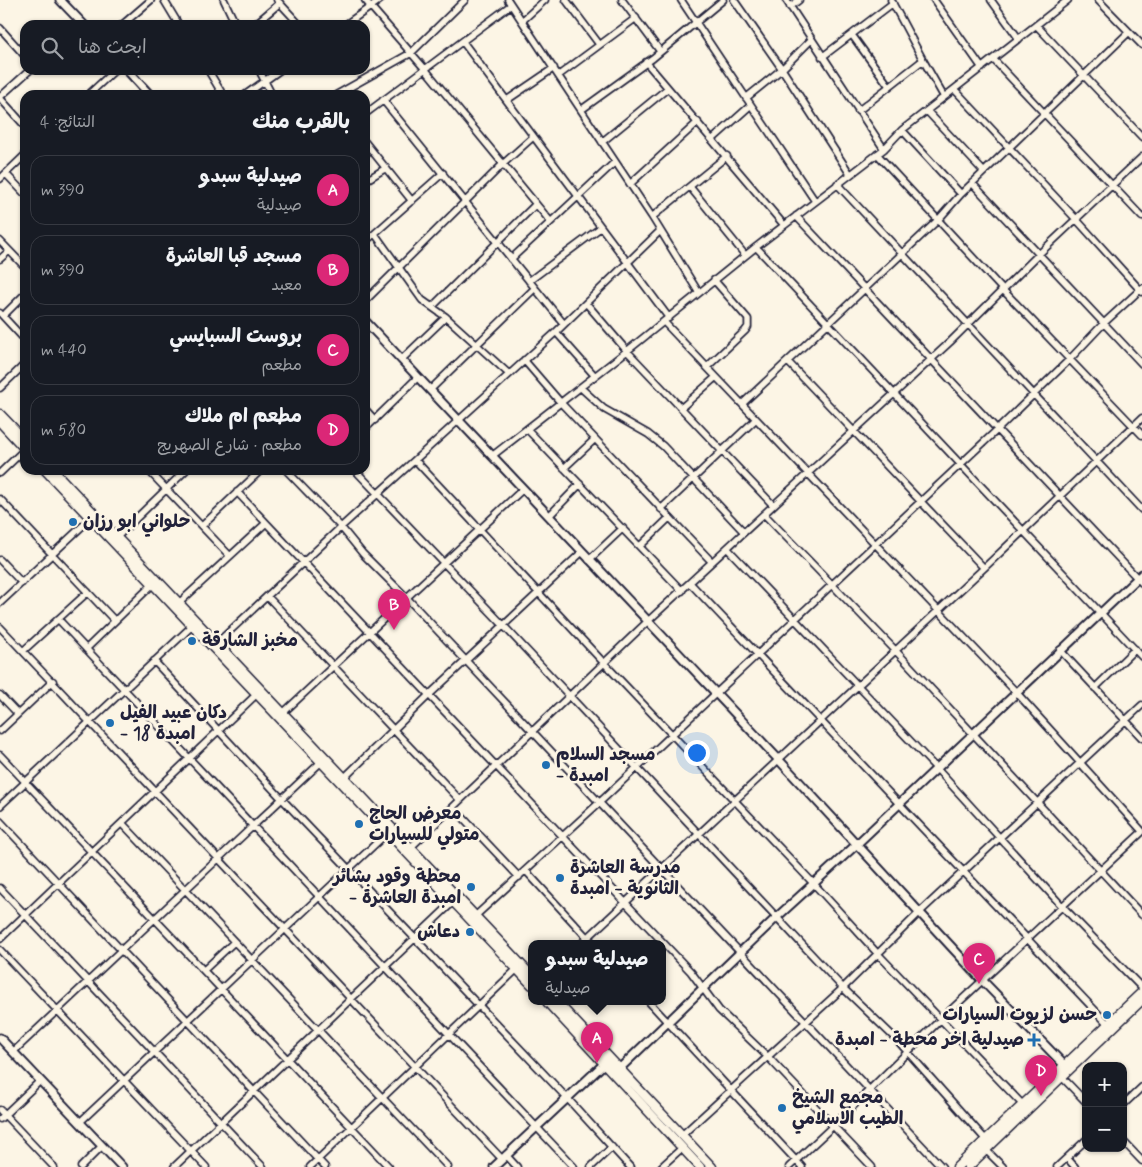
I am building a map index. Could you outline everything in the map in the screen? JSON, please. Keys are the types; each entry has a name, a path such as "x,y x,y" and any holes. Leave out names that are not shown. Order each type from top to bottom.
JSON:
{"main road":[{"path":"0,414 20,435"},
{"path":"0,422 20,444"},
{"path":"50,475 192,626 283,713 410,848 452,902 472,918 528,972"},
{"path":"58,475 218,643 320,763 387,833 434,878 528,981"},
{"path":"968,1167 1142,990"},
{"path":"550,1005 607,1060"},
{"path":"560,1005 700,1167"},
{"path":"1067,1068 1140,1006"},
{"path":"617,1071 712,1167"},
{"path":"957,1167 1023,1105 1060,1075"}],"street":[{"path":"60,0 78,20"},
{"path":"127,20 143,3 151,0"},
{"path":"164,0 176,20"},
{"path":"224,0 234,20"},
{"path":"364,0 425,69 550,221"},
{"path":"352,20 380,0"},
{"path":"345,90 411,53 465,0"},
{"path":"522,21 545,0"},
{"path":"566,0 599,44"},
{"path":"622,0 660,51"},
{"path":"681,0 815,201"},
{"path":"581,110 646,62 723,0"},
{"path":"734,0 782,69 850,174"},
{"path":"786,0 884,149"},
{"path":"790,7 799,0"},
{"path":"934,0 982,68"},
{"path":"991,0 1019,39"},
{"path":"1098,0 1142,45"},
{"path":"492,456 581,388 745,255 884,149 902,130 1066,1"},
{"path":"259,20 279,2 295,20"},
{"path":"370,110 463,42 510,2 652,217 699,293"},
{"path":"822,57 892,2 944,97"},
{"path":"559,75 636,18"},
{"path":"1036,25 1142,138"},
{"path":"1,31 20,51"},
{"path":"742,404 938,220 972,183 1129,32"},
{"path":"852,35 889,86"},
{"path":"746,98 782,69 811,40"},
{"path":"463,42 627,264 666,320 706,367 1016,692 1142,832 941,1018 833,1126 788,1167"},
{"path":"993,59 1142,217"},
{"path":"858,111 923,60"},
{"path":"646,62 784,225"},
{"path":"507,100 554,68"},
{"path":"20,120 0,98 25,75"},
{"path":"93,90 110,75"},
{"path":"132,75 145,90"},
{"path":"211,75 220,90"},
{"path":"261,75 269,90"},
{"path":"252,90 273,75"},
{"path":"602,142 668,88"},
{"path":"472,918 526,871 716,694 997,430 1070,360 1104,323 1141,290 955,90"},
{"path":"383,100 564,324"},
{"path":"713,139 751,105"},
{"path":"927,111 984,172"},
{"path":"630,184 698,122"},
{"path":"902,130 961,194"},
{"path":"370,296 533,136"},
{"path":"370,148 412,201"},
{"path":"877,154 1002,289 1142,435"},
{"path":"652,217 727,156"},
{"path":"410,848 604,663 931,359 1038,254 1142,157"},
{"path":"0,179 20,160"},
{"path":"511,259 615,162"},
{"path":"370,177 386,168"},
{"path":"370,238 443,173"},
{"path":"6,174 20,189"},
{"path":"972,183 1142,364"},
{"path":"837,184 1142,510"},
{"path":"690,187 745,255"},
{"path":"432,307 536,204"},
{"path":"617,1071 702,988 857,844 1100,612 1140,578 1059,496 796,216"},
{"path":"529,281 600,228"},
{"path":"218,643 341,527 556,332 660,230"},
{"path":"375,234 416,293 446,317 509,374"},
{"path":"0,241 20,262"},
{"path":"756,247 1142,657"},
{"path":"0,259 9,250"},
{"path":"706,367 745,331 748,323 748,319 714,280"},
{"path":"430,390 535,288"},
{"path":"20,298 1,314 20,335"},
{"path":"586,303 627,351 773,505"},
{"path":"402,359 446,317"},
{"path":"370,326 779,760 982,980 1067,1068"},
{"path":"556,332 595,376"},
{"path":"524,360 561,403 712,562"},
{"path":"788,362 984,568"},
{"path":"0,388 20,369"},
{"path":"681,408 716,377"},
{"path":"370,424 418,378"},
{"path":"581,388 604,409 655,440 744,532"},
{"path":"370,414 375,420"},
{"path":"526,871 587,938 1142,418"},
{"path":"661,509 756,419"},
{"path":"527,429 682,591"},
{"path":"564,468 595,439"},
{"path":"0,473 20,454"},
{"path":"415,460 878,954 1023,1105"},
{"path":"153,475 230,556"},
{"path":"117,537 181,475"},
{"path":"202,526 256,475"},
{"path":"291,475 341,527 363,554 533,731 942,1167"},
{"path":"360,475 843,988 907,1052 986,1140"},
{"path":"549,516 580,484"},
{"path":"283,713 523,489"},
{"path":"237,492 659,940"},
{"path":"0,500 115,621"},
{"path":"764,514 895,650 1142,915"},
{"path":"0,603 91,518"},
{"path":"640,546 669,518"},
{"path":"179,603 266,523"},
{"path":"589,560 623,528"},
{"path":"727,548 936,768 1062,906 1142,990"},
{"path":"344,778 429,695 582,552"},
{"path":"0,560 22,583"},
{"path":"690,583 1108,1024"},
{"path":"86,649 153,584"},
{"path":"23,651 88,592"},
{"path":"267,596 460,800"},
{"path":"58,619 574,1167"},
{"path":"0,806 192,626"},
{"path":"0,627 415,1067 504,1157 517,1167"},
{"path":"1096,688 1135,649"},
{"path":"1060,650 1142,738"},
{"path":"154,661 349,870 480,1005 630,1167"},
{"path":"0,731 52,681"},
{"path":"0,939 259,692"},
{"path":"0,695 18,714"},
{"path":"682,1135 807,1022 920,912 1142,705"},
{"path":"0,755 389,1167"},
{"path":"13,1052 320,763"},
{"path":"453,807 519,877"},
{"path":"0,821 325,1167"},
{"path":"122,823 448,1167"},
{"path":"80,1122 387,833"},
{"path":"0,888 264,1167"},
{"path":"174,1167 386,967 452,902"},
{"path":"204,970 234,942"},
{"path":"666,947 691,972 728,1019 768,1057 872,1167"},
{"path":"0,950 206,1167"},
{"path":"310,1167 517,969"},
{"path":"652,1005 802,1167"},
{"path":"0,1038 122,1167"},
{"path":"494,1167 607,1060"},
{"path":"1060,1075 1082,1098"},
{"path":"40,1081 1,1115 54,1167"},
{"path":"1127,1101 1142,1087"},
{"path":"1057,1167 1082,1144"},
{"path":"81,1167 102,1146"},
{"path":"1127,1146 1142,1161"},
{"path":"591,1167 612,1147"},
{"path":"661,1167 682,1148"},
{"path":"986,1150 1003,1167"},
{"path":"1067,1158 1075,1167"}],"place":[{"name":"حلواني ابو رزان","path":"73,522"},
{"name":"مسجد قبا العاشرة","path":"394,630"},
{"name":"مخبز الشارقة","path":"192,641"},
{"name":"دكان عبيد الفيل - امبدة 18","path":"110,723"},
{"name":"مسجد السلام - امبدة","path":"546,765"},
{"name":"معرض الحاج متولي للسيارات","path":"359,824"},
{"name":"مدرسة العاشرة الثانوية - امبدة","path":"560,878"},
{"name":"محطة وقود بشائر - امبدة العاشرة","path":"471,887"},
{"name":"دعاش","path":"470,932"},
{"name":"بروست السبايسي","path":"979,984"},
{"name":"حسن لزيوت السيارات","path":"1107,1015"},
{"name":"صيدلية اخر محطة - امبدة","path":"1034,1040"},
{"name":"صيدلية سبدو","path":"597,1063"},
{"name":"مطعم ام ملاك","path":"1041,1096"},
{"name":"مجمع الشيخ الطيب الاسلامي","path":"782,1108"}]}
